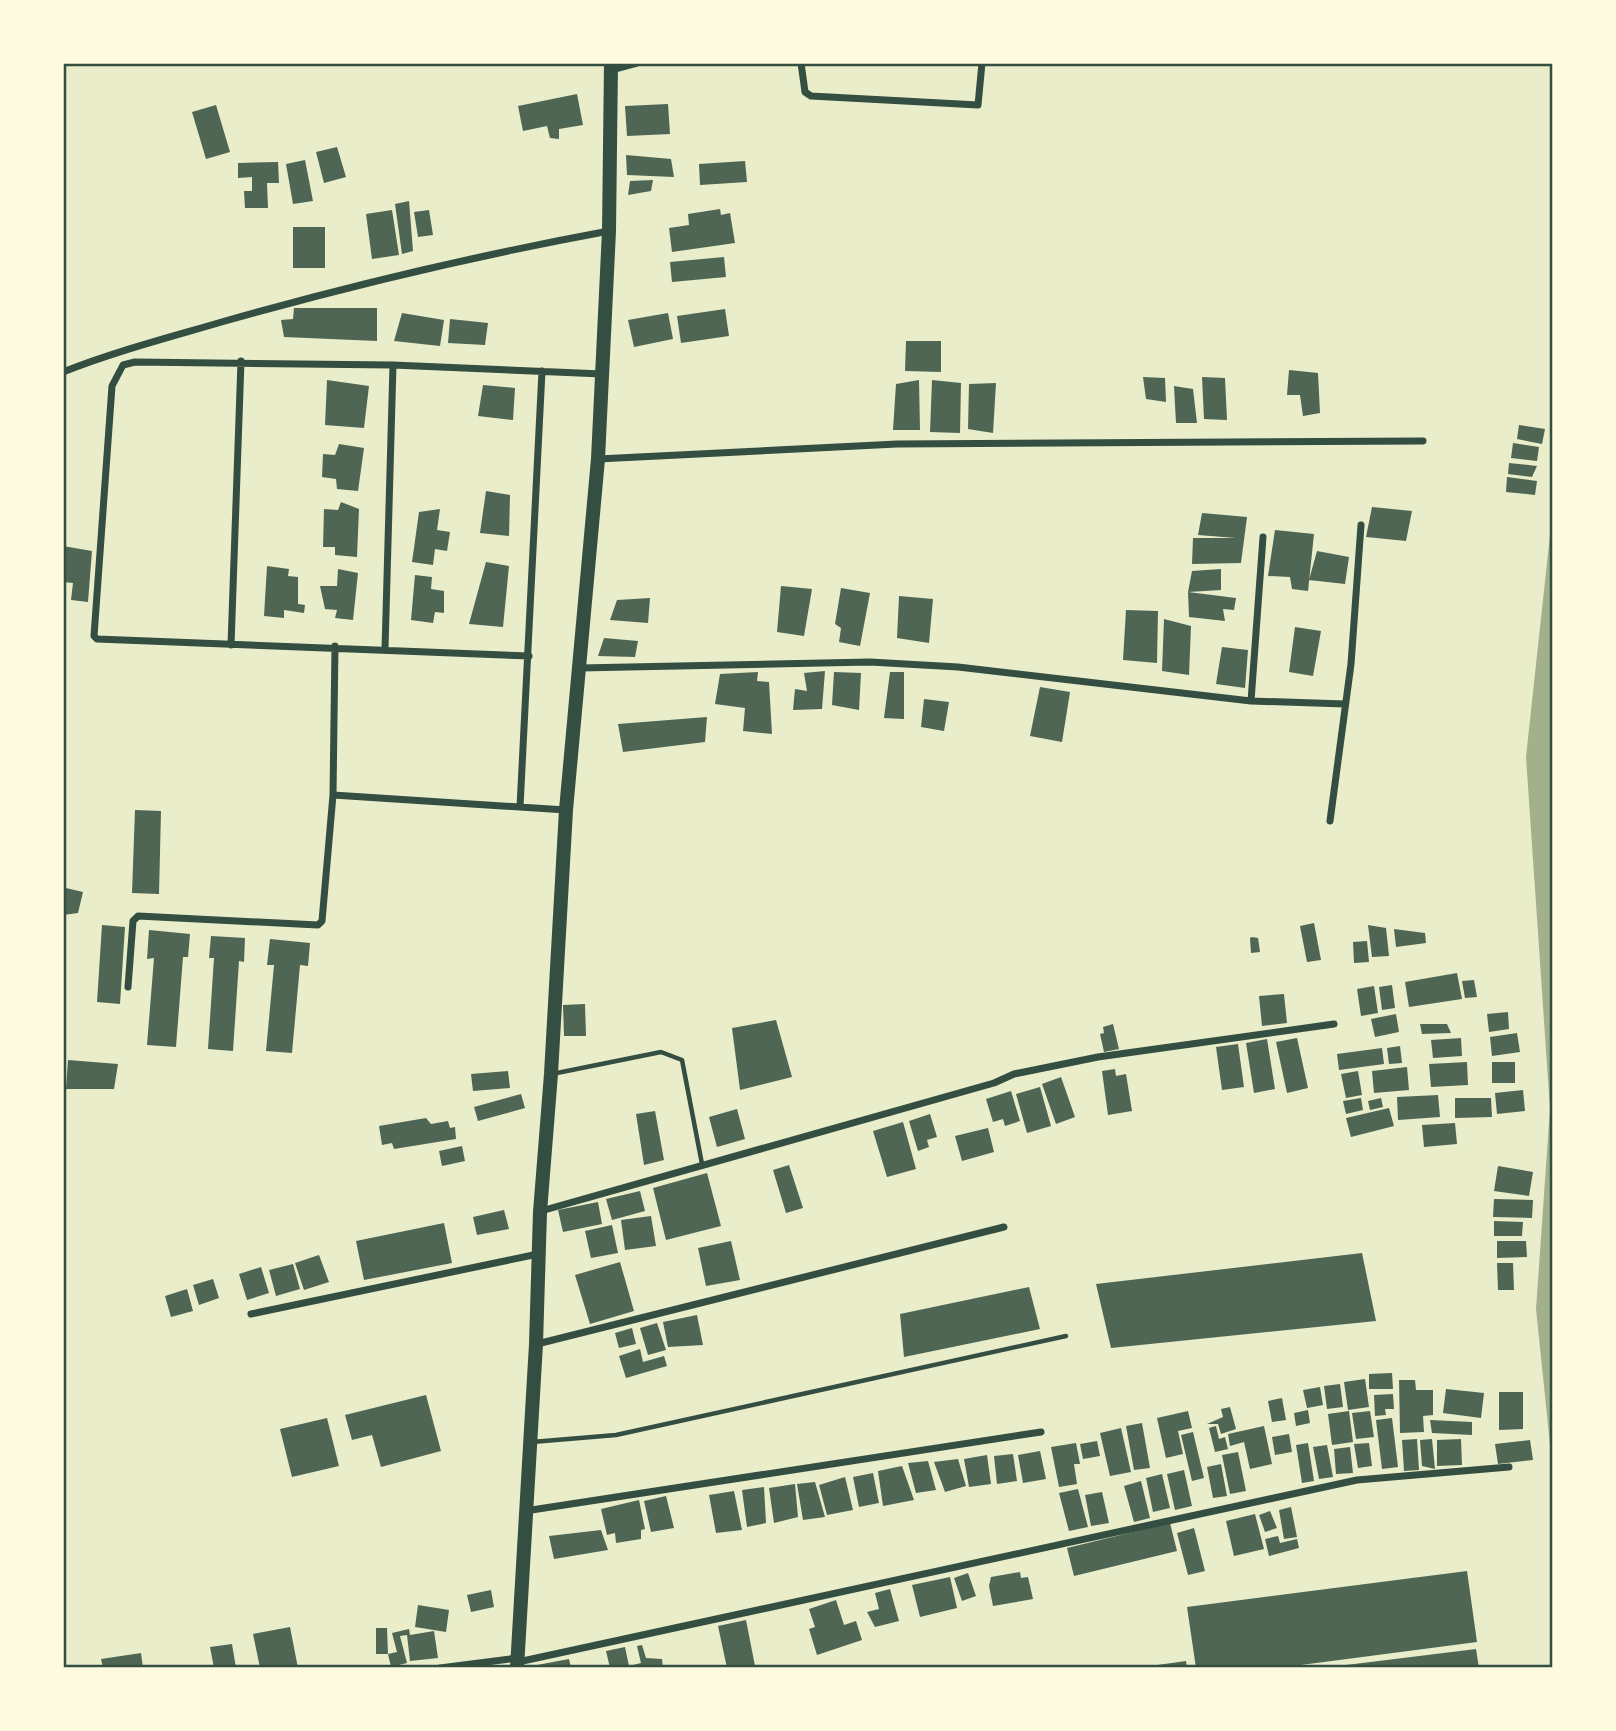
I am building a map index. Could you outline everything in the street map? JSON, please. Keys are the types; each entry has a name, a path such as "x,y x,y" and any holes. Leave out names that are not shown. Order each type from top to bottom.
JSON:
{"main road":[{"path":"517,1663 528,1442 536,1345 540,1212 566,810 598,459 610,231 611,66"}],"street":[{"path":"611,66 637,63"},
{"path":"801,63 805,92 811,96 978,105 982,63"},
{"path":"63,372 126,349 294,301 498,251 610,231"},
{"path":"529,656 335,646 101,640 94,635 113,386 116,375 127,363 242,361 603,374"},
{"path":"231,645 242,361"},
{"path":"384,649 393,365"},
{"path":"520,807 542,371"},
{"path":"598,459 897,444 1423,441"},
{"path":"1330,821 1345,704 1361,525"},
{"path":"1251,701 1264,537"},
{"path":"128,987 133,921 138,916 318,925 324,917 333,795 335,646"},
{"path":"580,668 870,662 958,667 1251,701 1345,704"},
{"path":"333,795 566,810"},
{"path":"540,1212 994,1083 1014,1074 1098,1057 1334,1024"},
{"path":"536,1345 1004,1227"},
{"path":"251,1314 538,1254"},
{"path":"525,1511 1041,1432"},
{"path":"440,1668 517,1663 1357,1480 1509,1467"}],"lane":[{"path":"551,1074 662,1052 677,1056 682,1060 702,1164"},
{"path":"528,1442 616,1435 1066,1336"}],"shaded area":[{"path":"1553,507 1553,1474 1536,1309 1550,1109 1526,757"}],"building":[{"path":"577,94 583,125 559,129 559,139 550,138 547,126 523,131 518,106"},
{"path":"668,104 670,134 627,136 625,106"},
{"path":"216,105 230,152 206,159 192,112"},
{"path":"337,147 346,177 324,183 316,152"},
{"path":"626,155 671,159 674,177 627,175"},
{"path":"305,160 313,201 293,204 286,164"},
{"path":"745,161 747,182 700,185 699,164"},
{"path":"278,162 279,183 267,183 268,208 245,208 244,191 252,191 252,177 238,178 238,163"},
{"path":"653,180 651,191 628,195 630,181"},
{"path":"409,201 413,251 402,254 395,204"},
{"path":"720,209 721,215 730,213 735,243 672,252 669,228 689,225 688,214"},
{"path":"392,210 399,255 372,259 366,214"},
{"path":"429,210 433,235 418,237 414,212"},
{"path":"293,227 325,227 325,268 293,268"},
{"path":"724,257 726,277 672,282 670,262"},
{"path":"294,308 377,308 377,341 284,337 281,320 293,319"},
{"path":"725,309 729,336 681,343 677,316"},
{"path":"402,313 444,320 440,346 394,341"},
{"path":"668,313 673,339 634,347 628,320"},
{"path":"450,319 488,323 485,345 448,343"},
{"path":"906,341 941,341 941,372 905,371"},
{"path":"1289,370 1318,373 1320,413 1303,416 1300,395 1287,395"},
{"path":"1143,377 1165,378 1166,402 1146,399"},
{"path":"1202,377 1225,378 1227,420 1204,419"},
{"path":"327,380 369,386 364,428 325,425"},
{"path":"919,380 920,430 893,430 896,384"},
{"path":"932,380 961,383 960,433 930,432"},
{"path":"996,383 993,433 968,429 969,384"},
{"path":"483,385 515,388 513,420 478,416"},
{"path":"1174,386 1193,389 1197,423 1176,423"},
{"path":"1519,425 1545,429 1542,444 1517,439"},
{"path":"1513,443 1539,447 1537,461 1511,458"},
{"path":"339,444 364,448 358,491 337,489 336,479 322,477 323,454 335,455"},
{"path":"1509,463 1537,466 1532,477 1508,474"},
{"path":"1507,477 1537,481 1535,495 1506,492"},
{"path":"486,491 510,495 509,536 480,533"},
{"path":"341,502 359,509 357,557 335,555 335,547 323,547 324,509 338,510"},
{"path":"1372,507 1412,511 1406,541 1366,537"},
{"path":"440,509 437,530 450,532 447,551 435,549 433,565 412,562 419,512"},
{"path":"1202,513 1247,517 1241,563 1192,564 1193,538 1236,538 1198,535"},
{"path":"1275,530 1314,534 1308,591 1292,589 1290,577 1268,576"},
{"path":"63,546 92,551 88,602 71,600 73,583 63,582"},
{"path":"1317,551 1349,557 1345,584 1309,580"},
{"path":"486,562 509,566 503,627 469,624"},
{"path":"267,566 289,569 288,576 298,577 298,604 305,605 304,613 284,610 284,618 264,616"},
{"path":"338,569 358,573 353,620 335,618 337,610 325,609 320,586 337,586"},
{"path":"1221,569 1221,590 1188,592 1192,571"},
{"path":"415,575 432,577 431,589 444,591 444,613 435,612 433,623 411,620"},
{"path":"781,586 812,589 804,636 777,632"},
{"path":"841,588 870,593 860,646 839,642 841,628 835,624"},
{"path":"1188,592 1236,598 1234,610 1223,609 1225,621 1189,617"},
{"path":"899,596 933,599 929,643 897,638"},
{"path":"650,598 648,623 610,620 617,600"},
{"path":"1126,610 1158,611 1157,663 1123,660"},
{"path":"1164,619 1191,626 1189,675 1162,671"},
{"path":"1295,627 1321,631 1313,676 1289,672"},
{"path":"604,638 638,641 635,657 598,656"},
{"path":"1222,647 1248,650 1245,688 1216,684"},
{"path":"825,671 822,709 793,710 795,689 807,691 804,673"},
{"path":"758,672 757,681 769,682 772,734 743,731 745,708 715,704 720,674"},
{"path":"834,672 861,673 859,710 832,705"},
{"path":"890,672 904,672 904,719 884,718"},
{"path":"1040,687 1070,692 1062,742 1030,736"},
{"path":"924,699 949,702 944,731 921,727"},
{"path":"707,717 705,742 623,752 618,724"},
{"path":"135,810 161,811 159,894 132,893"},
{"path":"66,888 83,892 78,913 63,915"},
{"path":"1314,923 1321,960 1307,962 1300,926"},
{"path":"102,925 125,927 120,1004 97,1002"},
{"path":"1368,925 1386,928 1389,956 1372,957"},
{"path":"1394,929 1425,933 1426,943 1396,947"},
{"path":"149,930 190,934 188,957 183,957 176,1047 147,1045 154,958 147,959"},
{"path":"211,936 245,938 244,962 239,961 233,1051 208,1049 214,958 209,958"},
{"path":"1252,937 1258,938 1260,952 1251,953"},
{"path":"270,939 310,943 308,966 300,965 292,1053 266,1051 274,965 267,965"},
{"path":"1367,941 1369,962 1354,963 1353,942"},
{"path":"1457,973 1462,999 1409,1007 1405,982"},
{"path":"1474,980 1477,997 1465,998 1462,981"},
{"path":"1392,985 1395,1008 1382,1010 1379,987"},
{"path":"1374,986 1378,1013 1361,1016 1357,989"},
{"path":"1284,994 1287,1023 1262,1026 1259,996"},
{"path":"585,1004 586,1036 564,1036 563,1005"},
{"path":"1508,1012 1509,1029 1489,1032 1487,1014"},
{"path":"1396,1014 1399,1032 1375,1037 1371,1019"},
{"path":"776,1020 792,1077 740,1090 732,1028"},
{"path":"1113,1024 1119,1049 1104,1052 1100,1034 1104,1033 1103,1027"},
{"path":"1420,1024 1447,1024 1451,1033 1422,1034"},
{"path":"1517,1033 1520,1052 1492,1056 1490,1037"},
{"path":"1297,1038 1308,1088 1287,1093 1276,1042"},
{"path":"1461,1038 1462,1056 1433,1058 1431,1040"},
{"path":"1267,1039 1275,1089 1254,1093 1246,1043"},
{"path":"1238,1044 1244,1087 1222,1090 1216,1047"},
{"path":"1400,1046 1402,1063 1389,1064 1387,1048"},
{"path":"1382,1048 1384,1064 1339,1070 1337,1054"},
{"path":"68,1060 118,1064 114,1089 66,1089"},
{"path":"1467,1062 1468,1085 1431,1087 1429,1064"},
{"path":"1492,1062 1515,1062 1515,1083 1492,1083"},
{"path":"1407,1067 1409,1090 1374,1093 1372,1071"},
{"path":"1115,1069 1116,1076 1126,1074 1132,1111 1108,1115 1102,1071"},
{"path":"508,1071 510,1088 473,1091 471,1074"},
{"path":"1358,1071 1362,1095 1346,1098 1341,1074"},
{"path":"1061,1077 1075,1117 1056,1124 1042,1084"},
{"path":"1040,1087 1051,1126 1027,1133 1016,1094"},
{"path":"1523,1090 1525,1111 1497,1114 1495,1093"},
{"path":"1011,1091 1020,1121 1005,1126 1003,1119 993,1122 986,1099"},
{"path":"521,1094 525,1108 478,1121 474,1107"},
{"path":"1438,1095 1440,1117 1398,1120 1397,1097"},
{"path":"1361,1098 1363,1110 1346,1114 1343,1101"},
{"path":"1381,1098 1383,1107 1370,1110 1368,1101"},
{"path":"1455,1098 1491,1098 1492,1117 1455,1118"},
{"path":"1389,1108 1394,1126 1351,1137 1346,1118"},
{"path":"737,1109 745,1139 717,1147 709,1117"},
{"path":"655,1111 664,1160 644,1165 636,1114"},
{"path":"930,1114 937,1137 927,1140 929,1147 918,1151 909,1121"},
{"path":"426,1118 431,1124 448,1121 450,1128 455,1127 456,1139 394,1149 392,1143 382,1145 379,1126"},
{"path":"903,1122 916,1169 887,1177 873,1131"},
{"path":"1455,1123 1457,1144 1424,1147 1422,1125"},
{"path":"988,1128 994,1152 962,1161 955,1136"},
{"path":"462,1146 465,1161 442,1166 439,1151"},
{"path":"789,1165 803,1208 786,1213 773,1170"},
{"path":"1498,1166 1533,1172 1529,1196 1494,1191"},
{"path":"707,1173 721,1226 666,1240 653,1188"},
{"path":"640,1191 645,1211 612,1220 606,1199"},
{"path":"1494,1199 1533,1200 1532,1218 1493,1217"},
{"path":"598,1202 602,1224 563,1232 558,1210"},
{"path":"504,1210 509,1229 477,1235 473,1217"},
{"path":"651,1216 656,1246 625,1250 621,1220"},
{"path":"1494,1221 1523,1222 1522,1236 1494,1236"},
{"path":"444,1223 452,1263 364,1280 356,1241"},
{"path":"612,1225 618,1253 591,1258 585,1231"},
{"path":"731,1241 740,1280 706,1286 698,1248"},
{"path":"1497,1241 1526,1241 1527,1257 1497,1258"},
{"path":"1362,1253 1376,1321 1111,1348 1096,1284"},
{"path":"319,1255 329,1282 304,1290 295,1263"},
{"path":"620,1262 634,1311 590,1324 575,1275"},
{"path":"1497,1263 1513,1263 1514,1290 1498,1290"},
{"path":"293,1264 300,1289 276,1296 269,1270"},
{"path":"261,1267 269,1293 247,1300 239,1274"},
{"path":"213,1279 219,1298 199,1305 193,1285"},
{"path":"1029,1287 1040,1329 904,1357 900,1314"},
{"path":"187,1289 193,1311 171,1317 165,1296"},
{"path":"697,1315 703,1345 668,1347 663,1322"},
{"path":"657,1323 666,1350 648,1355 640,1328"},
{"path":"632,1328 636,1344 619,1348 615,1333"},
{"path":"640,1349 643,1362 664,1356 667,1366 626,1378 619,1356"},
{"path":"1392,1373 1393,1389 1369,1389 1369,1374"},
{"path":"1365,1379 1369,1407 1348,1410 1344,1382"},
{"path":"1399,1380 1415,1380 1416,1390 1433,1390 1433,1415 1423,1416 1424,1432 1400,1433"},
{"path":"1340,1384 1343,1407 1327,1409 1324,1386"},
{"path":"1320,1387 1323,1405 1307,1408 1303,1390"},
{"path":"1446,1389 1484,1393 1481,1418 1443,1413"},
{"path":"1499,1392 1523,1392 1523,1429 1499,1430"},
{"path":"1393,1394 1394,1409 1385,1409 1386,1415 1375,1416 1374,1395"},
{"path":"426,1395 441,1451 381,1467 372,1435 352,1440 345,1415"},
{"path":"1282,1398 1286,1420 1272,1422 1268,1401"},
{"path":"1230,1407 1236,1429 1221,1434 1218,1424 1207,1424 1223,1417 1221,1409"},
{"path":"1308,1410 1310,1423 1296,1426 1294,1413"},
{"path":"1188,1411 1192,1428 1178,1431 1183,1454 1166,1458 1157,1418"},
{"path":"1349,1411 1353,1442 1332,1445 1328,1414"},
{"path":"1370,1411 1374,1437 1356,1439 1352,1413"},
{"path":"327,1418 339,1466 292,1477 280,1429"},
{"path":"1392,1418 1398,1467 1382,1469 1376,1420"},
{"path":"1430,1420 1472,1422 1472,1435 1432,1433"},
{"path":"1142,1423 1150,1468 1134,1470 1126,1426"},
{"path":"1216,1426 1219,1439 1225,1437 1228,1449 1215,1452 1209,1428"},
{"path":"1264,1426 1272,1464 1250,1469 1244,1442 1230,1446 1228,1434"},
{"path":"1121,1428 1131,1472 1110,1476 1100,1433"},
{"path":"1193,1432 1204,1478 1192,1481 1181,1435"},
{"path":"1289,1434 1292,1452 1275,1455 1272,1437"},
{"path":"1417,1439 1419,1470 1404,1471 1402,1440"},
{"path":"1432,1439 1435,1469 1422,1466 1420,1440"},
{"path":"1461,1439 1462,1465 1437,1466 1437,1440"},
{"path":"1530,1440 1533,1460 1498,1464 1495,1444"},
{"path":"1097,1441 1100,1456 1083,1459 1080,1444"},
{"path":"1076,1443 1080,1464 1074,1464 1077,1484 1059,1487 1051,1447"},
{"path":"1308,1443 1314,1481 1302,1483 1296,1445"},
{"path":"1369,1443 1372,1466 1358,1468 1354,1444"},
{"path":"1327,1445 1333,1477 1319,1479 1313,1447"},
{"path":"1350,1447 1353,1473 1336,1474 1334,1449"},
{"path":"1040,1451 1046,1479 1023,1483 1018,1455"},
{"path":"1238,1452 1246,1491 1230,1494 1222,1455"},
{"path":"1013,1454 1017,1481 997,1484 994,1456"},
{"path":"987,1455 991,1484 969,1487 964,1459"},
{"path":"958,1459 966,1486 945,1492 934,1462"},
{"path":"928,1461 936,1490 916,1493 908,1463"},
{"path":"1221,1464 1227,1496 1213,1498 1207,1467"},
{"path":"902,1466 914,1500 883,1506 878,1471"},
{"path":"1184,1470 1192,1506 1175,1510 1167,1474"},
{"path":"873,1473 879,1503 859,1507 853,1477"},
{"path":"1162,1474 1170,1508 1153,1512 1146,1478"},
{"path":"845,1477 853,1510 827,1515 819,1485"},
{"path":"1141,1481 1150,1518 1134,1522 1124,1486"},
{"path":"815,1482 825,1517 803,1520 797,1484"},
{"path":"795,1484 798,1517 774,1523 769,1488"},
{"path":"764,1487 766,1523 747,1527 742,1490"},
{"path":"1078,1489 1088,1527 1069,1531 1059,1493"},
{"path":"734,1491 742,1530 716,1533 709,1495"},
{"path":"1102,1492 1109,1523 1091,1526 1085,1495"},
{"path":"666,1496 674,1528 651,1532 644,1501"},
{"path":"639,1500 645,1529 641,1530 641,1539 616,1543 615,1533 607,1535 601,1509"},
{"path":"1291,1507 1297,1537 1284,1539 1279,1510"},
{"path":"1270,1511 1277,1528 1265,1532 1259,1515"},
{"path":"1255,1514 1264,1549 1234,1556 1226,1521"},
{"path":"1170,1523 1177,1551 1074,1576 1067,1548"},
{"path":"1194,1528 1205,1571 1188,1575 1177,1533"},
{"path":"601,1530 608,1550 554,1559 549,1536"},
{"path":"1278,1536 1280,1543 1297,1539 1299,1548 1269,1556 1265,1539"},
{"path":"1467,1571 1477,1642 1278,1668 1196,1668 1187,1607"},
{"path":"1020,1572 1021,1578 1028,1577 1033,1599 993,1606 989,1586 991,1577"},
{"path":"968,1573 976,1596 962,1601 954,1578"},
{"path":"950,1577 957,1608 920,1617 912,1585"},
{"path":"890,1589 899,1621 875,1627 867,1612 879,1609 875,1593"},
{"path":"491,1590 494,1607 471,1612 467,1595"},
{"path":"836,1600 844,1625 856,1621 862,1640 817,1655 809,1629 815,1627 809,1609"},
{"path":"418,1605 449,1610 446,1632 415,1627"},
{"path":"746,1620 755,1666 727,1668 718,1626"},
{"path":"290,1627 298,1668 260,1668 253,1634"},
{"path":"376,1628 387,1628 388,1654 376,1654"},
{"path":"409,1629 410,1635 434,1631 438,1658 410,1661 407,1635 400,1636 407,1663 391,1667 388,1654 397,1652 392,1633"},
{"path":"232,1644 236,1668 214,1668 210,1647"},
{"path":"642,1645 646,1658 662,1659 663,1668 610,1668 606,1651 625,1647 629,1666 641,1663 637,1646"},
{"path":"1476,1649 1479,1668 1338,1666"},
{"path":"141,1653 143,1668 103,1668 101,1659"},
{"path":"569,1659 571,1668 539,1668 537,1665"},
{"path":"1186,1661 1187,1668 1150,1668 1150,1666"}]}
